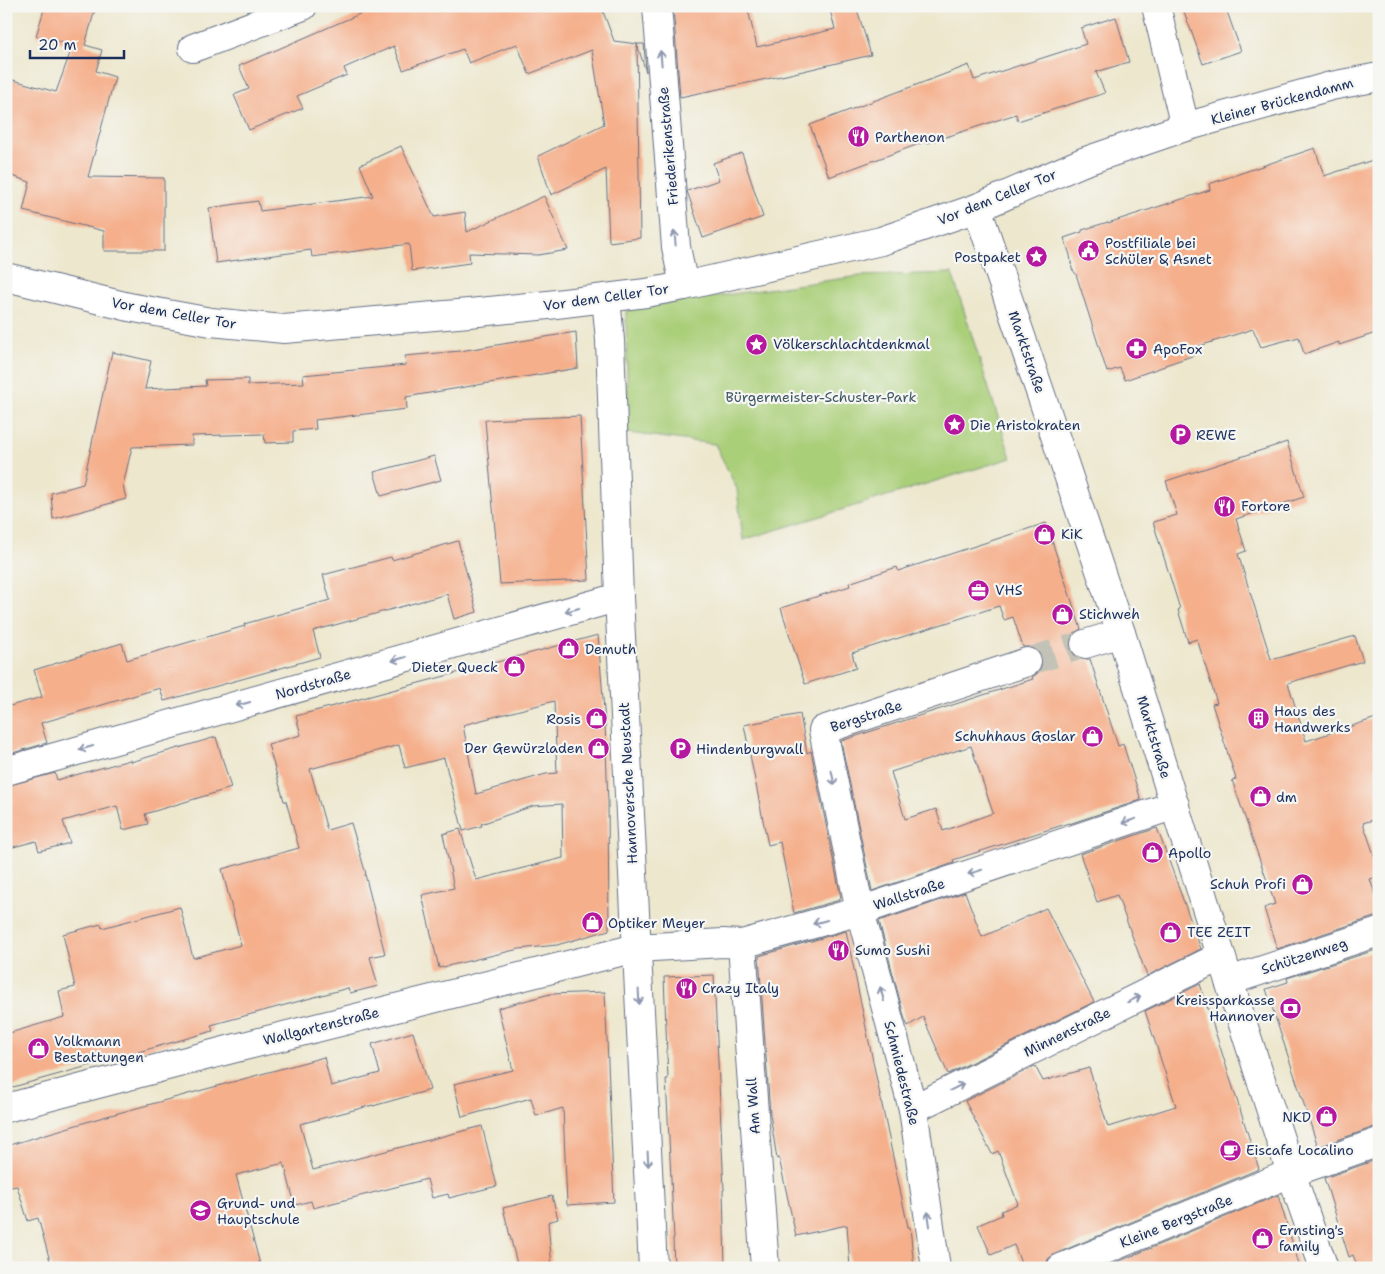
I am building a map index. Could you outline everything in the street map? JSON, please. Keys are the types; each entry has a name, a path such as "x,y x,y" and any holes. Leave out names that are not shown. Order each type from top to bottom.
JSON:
{"street":[{"path":"193,48 303,6"},
{"name":"Friederikenstraße","path":"657,6 676,247 684,286"},
{"path":"1156,6 1185,127"},
{"name":"Kleiner Brückendamm","path":"1185,127 1332,86 1379,77"},
{"name":"Vor dem Celler Tor","path":"6,277 138,309 211,322 284,328 469,313 606,298 684,286 881,241 977,208 1084,162 1185,127"},
{"name":"Marktstraße","path":"977,208 1121,633 1225,969 1291,1174 1324,1268"},
{"name":"Hannoversche Neustadt","path":"606,298 610,340 619,597 653,1268"},
{"name":"Nordstraße","path":"6,771 619,597"},
{"path":"1085,644 1121,633"},
{"name":"Bergstraße","path":"860,911 823,730 1027,662"},
{"name":"Wallstraße","path":"636,948 723,943 742,944 860,911 1175,806"},
{"name":"Schmiedestraße","path":"860,911 913,1109 936,1268"},
{"name":"Schützenweg","path":"1225,969 1379,932"},
{"name":"Am Wall","path":"742,944 765,1268"},
{"name":"Wallgartenstraße","path":"6,1108 232,1048 636,948"},
{"name":"Minnenstraße","path":"913,1109 1225,969"},
{"name":"Kleine Bergstraße","path":"1061,1268 1291,1174 1379,1142"}],"green space":[{"name":"Bürgermeister-Schuster-Park","path":"952,273 1011,458 743,540 737,489 715,444 628,433 626,309 860,276"}],"building":[{"path":"45,6 96,6 85,45 102,50 96,71 115,77 88,177 164,178 164,251 104,251 104,231 23,211 30,182 6,174 6,78 56,92 73,45 36,36"},
{"path":"378,6 601,6 614,41 637,44 640,238 609,242 606,169 551,195 538,156 604,124 592,50 529,74 517,44 469,63 463,49 403,70 394,46 344,68 347,75 297,96 303,108 249,130 234,95 249,89 239,66"},
{"path":"673,6 747,6 757,47 835,29 829,6 856,6 871,55 680,97"},
{"path":"1182,6 1225,6 1241,51 1203,64"},
{"path":"1116,17 1129,62 1096,72 1105,93 1018,121 1016,114 928,143 927,141 829,177 810,125 969,65 974,80 1086,44 1081,28"},
{"path":"637,44 644,44 646,72"},
{"path":"401,146 434,217 465,212 467,232 544,196 568,250 538,255 469,253 470,263 412,271 409,244 312,257 311,250 216,263 209,208 258,201 260,211 373,196 360,165"},
{"path":"1315,148 1324,176 1379,158 1379,332 1339,345 1339,342 1304,354 1299,337 1261,347 1253,329 1193,348 1195,355 1125,380 1120,368 1107,372 1076,274 1072,269 1070,255 1064,238 1082,232 1082,230 1210,190 1209,184"},
{"path":"742,153 763,217 703,238 687,191 719,180 713,163"},
{"path":"576,332 578,368 406,397 407,409 315,420 316,429 293,431 293,442 265,443 264,434 192,436 192,445 132,447 123,485 126,499 53,519 51,493 83,484 112,352 151,361 145,389 206,386 205,380 248,379 248,385 304,383 303,375 406,365 405,356 460,351"},
{"path":"580,416 589,580 500,584 485,420"},
{"path":"1287,442 1304,497 1236,519 1246,551 1238,554 1271,659 1355,636 1363,661 1288,683 1306,741 1379,717 1379,818 1363,823 1379,869 1379,877 1370,879 1379,905 1379,917 1277,949 1264,908 1275,904 1232,780 1236,779 1212,704 1217,703 1197,639 1188,642 1178,610 1180,609 1153,522 1177,515 1166,481"},
{"path":"434,456 441,480 381,496 374,472"},
{"path":"1046,523 1081,629 1074,633 1070,640 1070,649 1074,655 1081,659 1090,659 1118,746 1123,744 1141,800 953,860 954,863 872,891 841,741 1033,679 1032,677 1038,673 1042,666 1042,658 1037,650 1031,647 1023,647 1013,617 1004,620 999,606 852,653 856,668 805,684 781,608 850,586 849,583 897,567 898,571","holes":["971,746 993,813 943,831 936,809 905,819 891,772"]},
{"path":"458,541 477,612 454,619 447,594 313,631 320,657 164,701 160,688 41,723 47,743 6,755 6,707 42,697 34,670 122,643 127,660 245,626 244,624 330,600 323,575 391,557 392,560"},
{"path":"598,635 605,723 608,802 609,930 557,945 519,949 439,968 422,895 454,888 443,834 460,829 476,880 563,858 562,804 533,806 481,824 482,826 463,831 444,758 405,768 399,745 310,769 327,830 351,823 366,874 385,954 370,957 378,986 350,993 348,988 211,1025 213,1031 6,1089 6,1034 64,1017 59,991 75,987 63,934 101,924 102,928 180,907 193,958 241,945 222,869 299,848 268,744 301,735 296,716","holes":["554,701 557,773 546,774 476,794 463,725"]},
{"path":"800,714 807,753 811,751 841,898 840,900 794,913 780,842 768,845 744,725"},
{"path":"216,737 231,788 145,814 148,824 123,830 117,806 63,821 70,843 39,851 36,841 6,849 6,786 55,773 57,780 130,760 131,762"},
{"path":"1157,828 1201,949 1147,976 1117,895 1097,902 1080,854"},
{"path":"965,892 982,937 1046,908 1094,1002 948,1074 923,1017 908,1026 905,1020 879,921"},
{"path":"846,931 908,1227 910,1227 914,1268 850,1268 847,1225 796,1236 779,1158 777,1159 770,1114 759,956"},
{"path":"1379,949 1379,1127 1374,1127 1318,1147 1266,989 1288,982 1287,978"},
{"path":"714,975 724,1190 725,1268 674,1268 666,1079 668,1079 664,977"},
{"path":"1200,984 1259,1169 1055,1254 1048,1259 1046,1268 1023,1268 1014,1245 991,1255 978,1225 1002,1215 1001,1211 1018,1204 998,1151 992,1154 965,1101 1035,1066 1043,1081 1089,1068 1108,1127 1176,1106 1145,1011"},
{"path":"605,992 614,1202 567,1205 563,1108 536,1116 531,1098 462,1117 454,1084 513,1070 498,1008 550,994"},
{"path":"413,1032 430,1090 300,1124 313,1170 482,1126 497,1186 449,1198 448,1194 432,1198 427,1179 313,1208 311,1201 295,1205 284,1163 236,1175 261,1268 52,1268 38,1218 28,1221 17,1186 6,1188 6,1146 100,1118 324,1057 331,1086 380,1073 372,1044"},
{"path":"1379,1159 1379,1268 1358,1268 1353,1255 1349,1257 1324,1178"},
{"path":"1278,1195 1300,1268 1103,1268"},
{"path":"552,1196 558,1219 548,1222 552,1268 518,1268 503,1208"}],"tunnel":[{"path":"1027,662 1085,644"}],"place":[{"name":"Parthenon","path":"859,137"},
{"name":"Postfiliale bei Schüler & Asnet","path":"1089,251"},
{"name":"Postpaket","path":"1037,257"},
{"name":"Völkerschlachtdenkmal","path":"757,344"},
{"name":"ApoFox","path":"1137,349"},
{"name":"Die Aristokraten","path":"954,425"},
{"name":"REWE","path":"1180,435"},
{"name":"Fortore","path":"1225,506"},
{"name":"KiK","path":"1045,534"},
{"name":"VHS","path":"979,590"},
{"name":"Stichweh","path":"1063,614"},
{"name":"Demuth","path":"569,649"},
{"name":"Dieter Queck","path":"514,667"},
{"name":"Rosis","path":"597,719"},
{"name":"Haus des Handwerks","path":"1258,719"},
{"name":"Schuhhaus Goslar","path":"1092,736"},
{"name":"Der Gewürzladen","path":"599,748"},
{"name":"Hindenburgwall","path":"680,749"},
{"name":"dm","path":"1260,797"},
{"name":"Apollo","path":"1152,853"},
{"name":"Schuh Profi","path":"1302,884"},
{"name":"Optiker Meyer","path":"592,923"},
{"name":"TEE ZEIT","path":"1171,932"},
{"name":"Sumo Sushi","path":"839,950"},
{"name":"Crazy Italy","path":"686,988"},
{"name":"Kreissparkasse Hannover","path":"1291,1008"},
{"name":"Volkmann Bestattungen","path":"38,1049"},
{"name":"NKD","path":"1327,1117"},
{"name":"Eiscafe Localino","path":"1230,1150"},
{"name":"Grund- und Hauptschule","path":"201,1211"},
{"name":"Ernsting's family","path":"1263,1238"}]}
